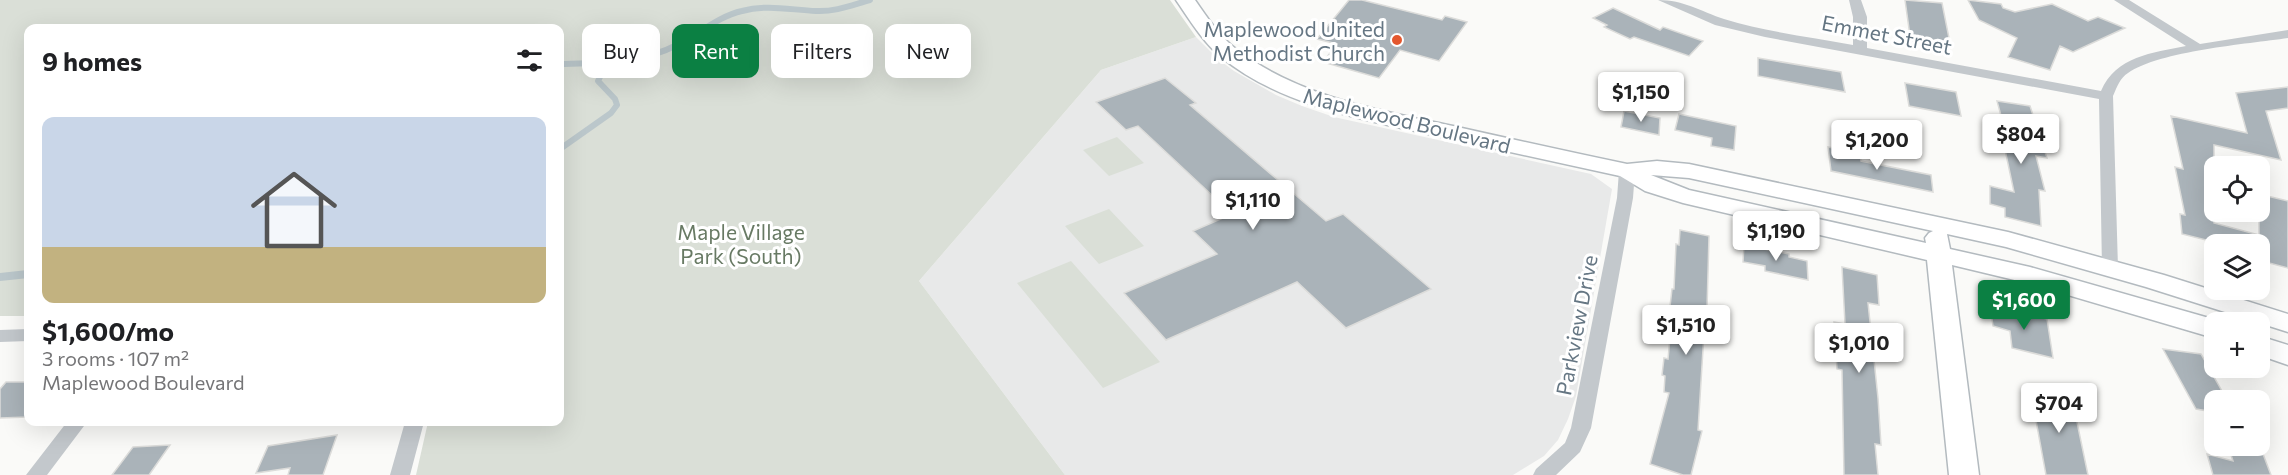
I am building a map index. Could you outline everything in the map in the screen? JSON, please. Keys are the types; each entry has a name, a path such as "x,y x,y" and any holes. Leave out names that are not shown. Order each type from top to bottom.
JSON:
{"street":[{"name":"Maplewood Boulevard","path":"1185,0 1210,34 1227,52 1263,76 1302,94 1354,111 1627,171 1653,186 1683,196 1939,253 2081,288 2204,326"},
{"name":"Emmet Street","path":"1664,0 1696,14 1739,27 2106,96"},
{"path":"1855,0 1860,17 1860,50"},
{"path":"2120,0 2198,48"},
{"path":"2110,268 2106,96 2115,78 2130,65 2152,56 2288,34"},
{"name":"Maplewood Boulevard","path":"1627,171 1657,168 1689,171 1936,224 2110,268 2288,323"},
{"name":"Parkview Drive","path":"1543,475 1573,447 1581,428 1625,198 1627,171"},
{"path":"1936,224 1964,475"},
{"path":"0,336 24,335"},
{"path":"2270,349 2288,355"},
{"path":"36,475 73,426"},
{"path":"400,475 413,426"}],"shaded area":[{"path":"1196,37 1234,71 1276,95 1302,106 1334,117 1591,174 1612,189 1576,396 1558,440 1544,456 1513,475 1065,475 919,281 1101,70"}],"green space":[{"name":"Maple Village Park (South)","path":"0,0 1170,0 1196,37 1101,70 919,281 1065,475 416,475 427,426 564,426 564,24 24,24 24,316 0,316"},
{"path":"1117,137 1144,163 1109,176 1083,150"},
{"path":"1109,209 1144,246 1099,264 1065,226"},
{"path":"1071,261 1160,362 1103,388 1017,283"}],"building":[{"name":"Maplewood United Methodist Church","path":"1349,0 1362,0 1442,20 1445,16 1467,22 1439,61 1400,50 1379,78 1323,62 1337,44 1317,39"},
{"path":"1905,0 1942,3 1950,43 1932,40 1933,47 1911,43"},
{"path":"1968,0 2001,4 2003,8 2015,12 2052,4 2088,21 2098,17 2125,28 2073,52 2060,46 2050,70 2008,57 2017,38 1979,20"},
{"path":"1613,8 1660,30 1663,27 1703,41 1689,56 1634,37 1630,39 1604,27 1607,25 1593,18"},
{"path":"1758,58 1841,72 1845,92 1758,76"},
{"path":"1165,78 1196,103 1190,105 1326,221 1343,214 1431,289 1346,328 1297,282 1166,340 1124,293 1217,254 1193,231 1232,214 1138,126 1126,130 1096,102"},
{"path":"1905,83 1956,92 1961,116 1909,106"},
{"path":"2288,87 2288,108 2266,111 2281,160 2214,145 2214,156 2204,156 2204,222 2214,222 2255,234 2204,234 2204,240 2182,234 2180,214 2185,215 2175,167 2183,169 2171,116 2247,133 2236,93"},
{"path":"1997,101 2030,106 2047,158 2036,156 2045,191 2039,190 2041,226 2005,217 2005,208 1990,204 1990,186 2014,192 2000,126 2003,123"},
{"path":"1624,111 1660,118 1659,135 1621,127"},
{"path":"1679,114 1736,126 1734,150 1711,146 1712,138 1675,130"},
{"path":"1828,147 1860,153 1861,161 1931,175 1933,192 1831,171"},
{"path":"2270,197 2288,201 2288,268 2270,263 2270,234 2259,234 2259,222 2270,222"},
{"path":"1680,230 1709,236 1707,309 1725,314 1724,338 1704,333 1698,430 1702,431 1691,475 1683,475 1650,464 1669,393 1664,392 1665,376 1662,375 1664,358 1668,359 1672,316 1669,315 1672,289 1674,289 1676,244 1679,245"},
{"path":"1744,245 1789,254 1789,257 1807,261 1808,280 1765,271 1765,266 1743,262"},
{"path":"1842,267 1877,275 1879,305 1868,303 1881,445 1875,444 1878,475 1844,475 1842,370 1837,369 1834,322 1845,324"},
{"path":"1990,305 2047,319 2053,358 2012,348 2010,331 1993,326"},
{"path":"2163,349 2201,354 2204,359 2204,378 2215,378 2221,390 2204,390 2204,410 2196,409"},
{"path":"6,382 24,382 24,417 0,418 0,389"},
{"path":"2030,388 2072,398 2088,475 2046,475"},
{"path":"337,435 323,475 288,475 290,468 256,473 268,446"},
{"path":"170,445 149,475 112,475 133,447"},
{"path":"2208,456 2233,461 2231,456 2264,456 2271,475 2213,475"}],"waterway":[{"path":"564,64 620,61 649,56 677,45 725,17 751,9 823,11 870,0"},
{"path":"564,146 611,113 617,105 615,99 598,81 600,78"},
{"path":"0,277 24,274"}],"place":[{"name":"Maplewood United Methodist Church","path":"1397,40"}]}
